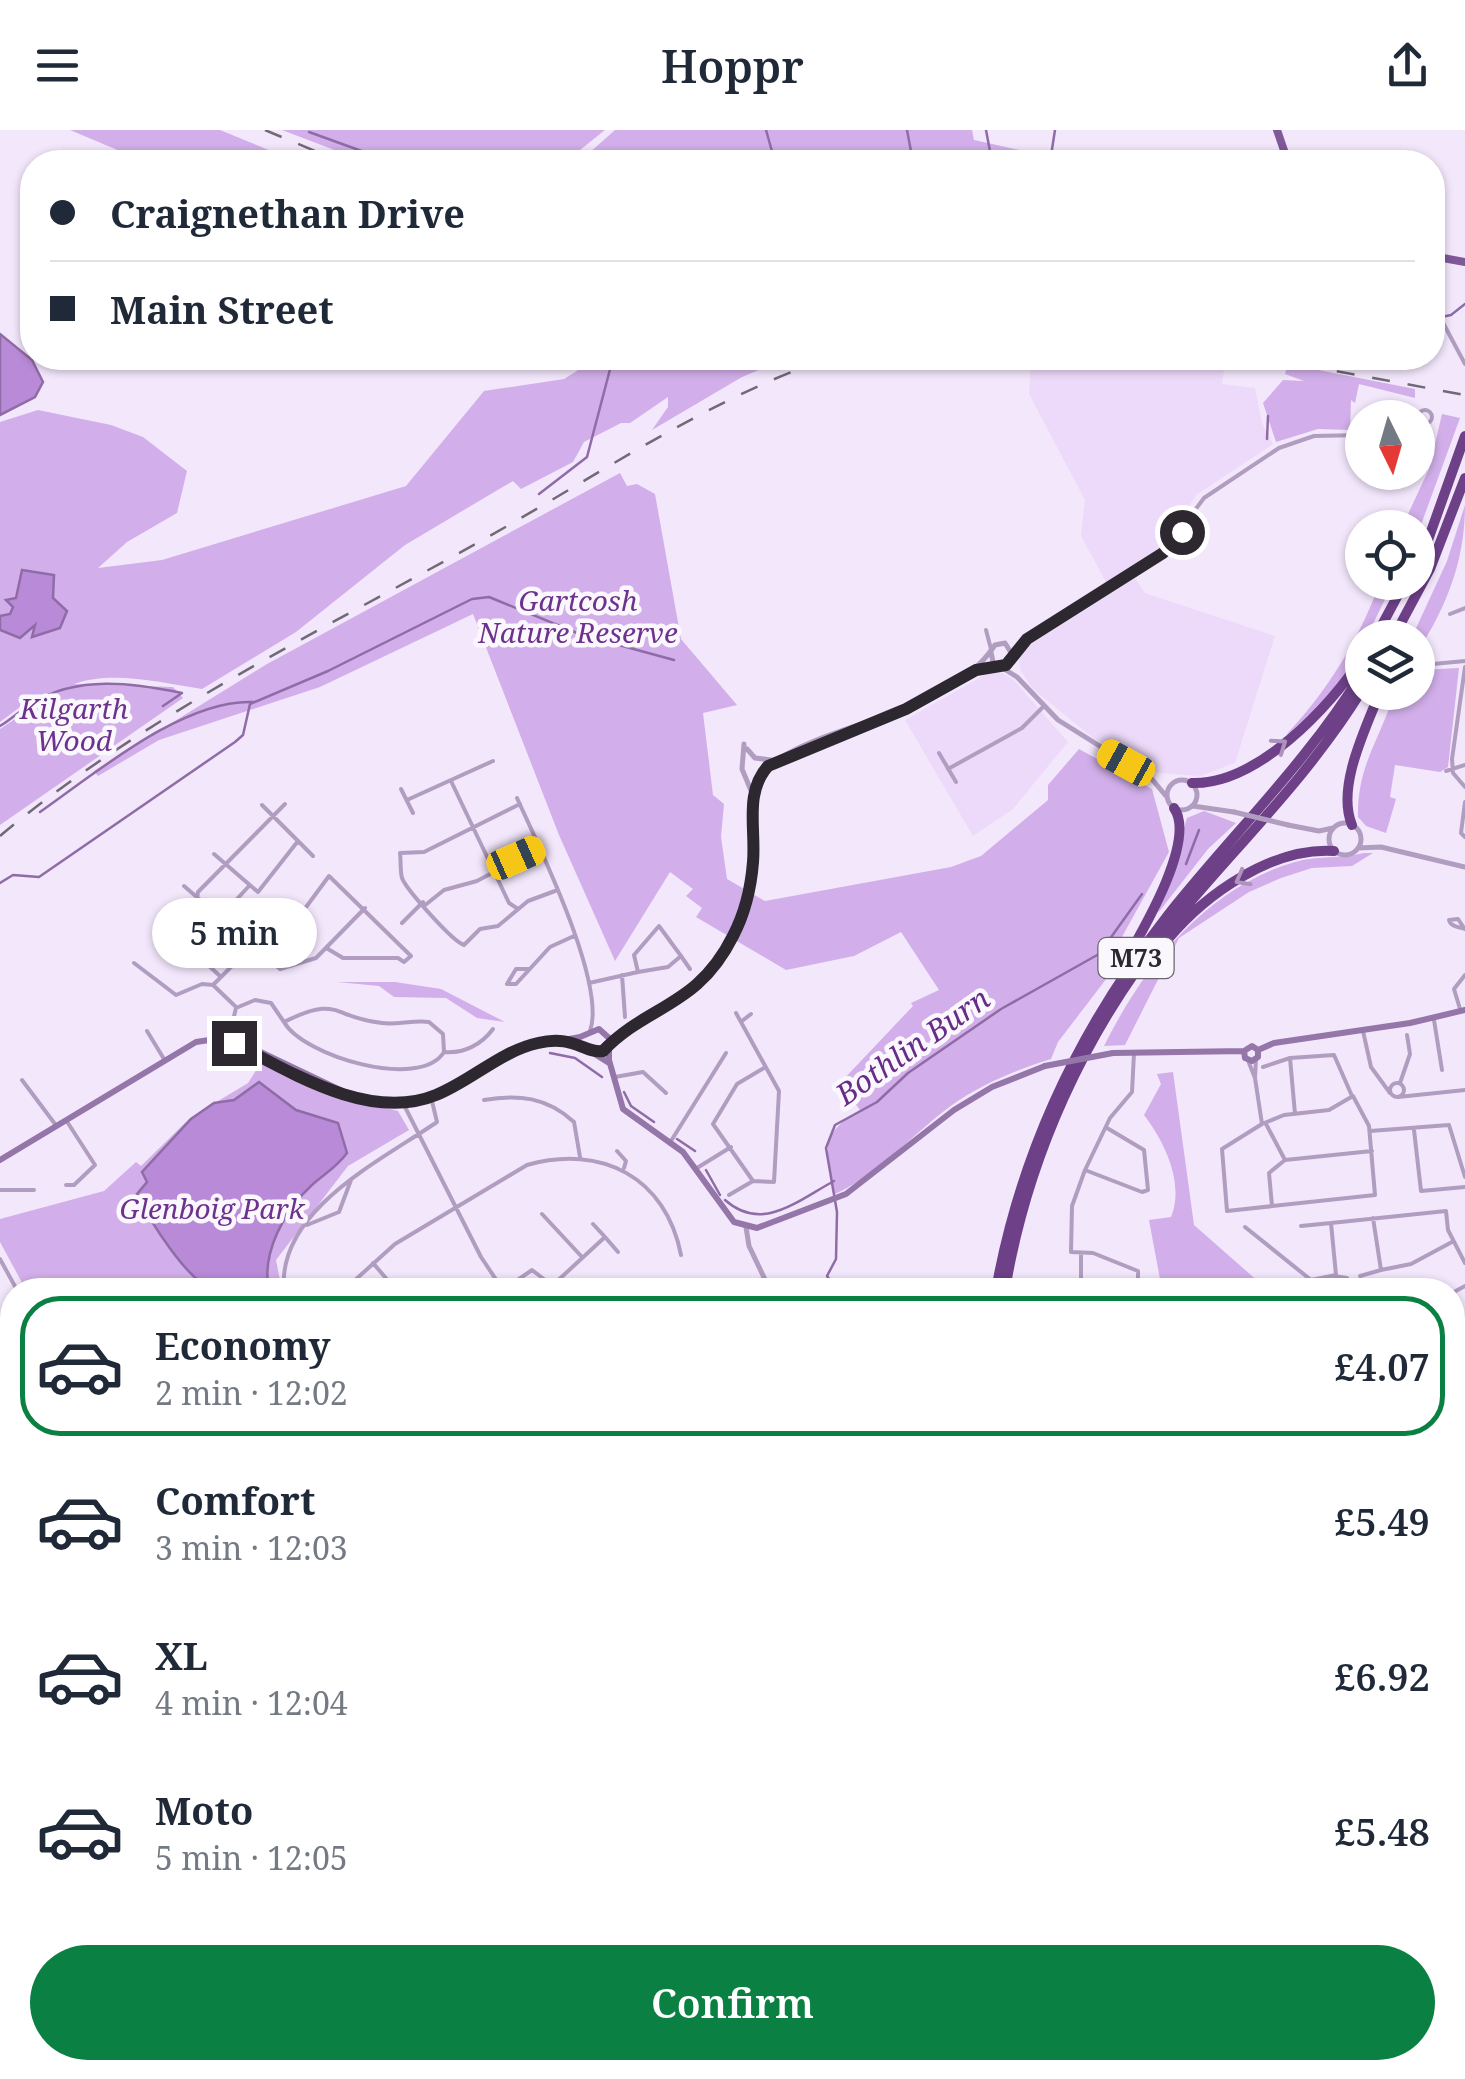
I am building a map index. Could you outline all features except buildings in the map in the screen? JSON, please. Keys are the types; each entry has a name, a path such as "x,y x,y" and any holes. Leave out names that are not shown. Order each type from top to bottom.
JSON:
{"highway":[{"path":"1435,525 1465,436"},
{"path":"1405,620 1450,523 1465,478"},
{"path":"1435,520 1447,494"},
{"path":"1194,786 1224,776 1286,742 1328,703 1345,680"},
{"name":"M73","path":"999,1278 1027,1165 1076,1052 1120,980 1159,927 1290,777 1345,698"},
{"name":"M73","path":"1008,1278 1028,1194 1080,1065 1146,958 1290,790 1348,710"},
{"path":"1356,829 1347,807 1352,776 1374,710"},
{"path":"1076,1052 1168,874 1182,826 1174,808"},
{"path":"1080,1065 1136,980 1193,913 1228,887 1268,866 1332,847"}],"main road":[{"path":"1244,1051 1247,1060 1274,1043 1363,1031 1463,1011"},
{"path":"0,1160 196,1042 229,1037 357,1098 403,1102 431,1097 522,1048 603,1030 623,1110 670,1142 696,1168 722,1209 746,1227 780,1221 846,1194 954,1110 1004,1082 1045,1066 1113,1054 1244,1051 1249,1046 1257,1054"},
{"path":"588,1047 589,1032"},
{"path":"568,1040 588,1047 610,1064"},
{"path":"596,1052 609,1044"}],"street":[{"path":"1445,326 1465,364"},
{"path":"609,1044 625,1030 686,996 707,976 731,940 750,887 753,796 761,774 779,758 906,709 976,670 1000,665 1013,657 1027,639 1163,553 1204,498 1280,448 1314,436 1345,435"},
{"path":"1450,614 1465,608"},
{"path":"1017,677 1005,643 987,631 991,651 1000,665 1081,738 1151,778 1194,786 1216,807"},
{"path":"976,670 991,651 1005,643 1027,639"},
{"path":"1435,664 1465,664 1463,710 1452,766 1446,772"},
{"path":"948,769 1022,728 1043,707"},
{"path":"753,796 744,775 744,745 756,758 761,774"},
{"path":"939,753 956,782"},
{"path":"744,762 779,758"},
{"path":"407,800 493,761"},
{"path":"1452,766 1465,765"},
{"path":"1452,766 1465,786"},
{"path":"744,775 761,774"},
{"path":"1151,778 1174,808 1216,807 1310,830 1356,829 1381,847"},
{"path":"450,781 509,903 518,909"},
{"path":"1166,796 1174,782"},
{"path":"1192,806 1194,786"},
{"path":"401,788 413,812"},
{"path":"517,798 574,936 594,1014 603,1030 625,1030"},
{"path":"1452,835 1463,835 1465,802"},
{"path":"198,898 225,864 285,804"},
{"path":"520,804 424,852 400,853 402,879 454,940 464,945 480,929 505,922 518,909 555,890"},
{"path":"262,805 313,856"},
{"path":"1332,847 1334,828"},
{"path":"1356,829 1358,848"},
{"path":"1310,830 1349,855 1358,848 1381,847 1465,867"},
{"path":"214,854 258,892 298,841"},
{"path":"402,922 439,892 477,881 494,868 537,849"},
{"path":"213,985 284,914 298,918 329,876 411,956 404,962 398,958 343,958 328,949"},
{"path":"184,886 280,970 328,949 366,908"},
{"path":"219,918 249,886"},
{"path":"638,972 634,955 655,927 663,929 690,969"},
{"path":"169,929 221,977"},
{"path":"529,969 550,947 574,936"},
{"path":"589,983 668,968 681,956"},
{"path":"134,963 176,995 202,984 213,985 236,1008"},
{"path":"622,975 625,1017"},
{"path":"1463,1011 1454,989 1465,975"},
{"path":"229,1037 236,1008 245,1002 264,1000 277,1009 298,1038 372,1068 429,1065 444,1052 462,1052 486,1038 493,1028"},
{"path":"284,1022 309,1010 331,1007 378,1023 429,1022 443,1034 444,1052"},
{"path":"589,1032 594,1014"},
{"path":"728,1195 753,1181 774,1182 779,1091 747,1041 749,1031 736,1014"},
{"path":"742,1022 750,1014"},
{"path":"1434,1018 1442,1070"},
{"path":"147,1031 164,1059"},
{"path":"1363,1031 1367,1057 1390,1093 1398,1097 1465,1090"},
{"path":"1398,1097 1410,1054 1407,1035"},
{"path":"670,1142 726,1053"},
{"path":"1134,1053 1134,1086 1085,1170 1070,1218 1071,1252 1094,1252 1138,1271 1138,1278"},
{"path":"1255,1078 1257,1054"},
{"path":"1264,1067 1290,1058 1334,1056 1370,1131 1376,1196 1228,1210 1222,1148 1264,1124 1295,1114 1329,1110 1352,1096"},
{"path":"1290,1058 1295,1114"},
{"path":"1247,1060 1255,1078 1264,1124 1286,1160"},
{"path":"710,1062 718,1066"},
{"path":"753,1181 713,1124 737,1084 764,1068"},
{"path":"615,1077 643,1072 666,1093"},
{"path":"1380,1078 1419,1094"},
{"path":"22,1080 56,1126"},
{"path":"1390,1093 1392,1084"},
{"path":"484,1100 513,1095 553,1106 574,1122 580,1157"},
{"path":"284,1278 285,1263 307,1225 353,1176 439,1117 431,1097"},
{"path":"403,1102 456,1210 496,1278"},
{"path":"66,1120 94,1165 74,1184 66,1185"},
{"path":"1370,1131 1449,1125 1465,1176"},
{"path":"1085,1170 1142,1192 1148,1190 1144,1150 1107,1128"},
{"path":"1414,1128 1420,1190 1465,1186"},
{"path":"696,1168 731,1147"},
{"path":"617,1151 626,1161 624,1168"},
{"path":"1272,1206 1269,1174 1286,1160 1372,1151"},
{"path":"356,1278 372,1262 527,1165 580,1157 624,1168 664,1206 682,1255"},
{"path":"307,1225 339,1212 353,1176"},
{"path":"0,1190 34,1190"},
{"path":"1301,1226 1446,1211 1453,1241 1465,1262"},
{"path":"542,1214 582,1257"},
{"path":"1373,1218 1381,1270"},
{"path":"1331,1223 1334,1276"},
{"path":"593,1224 618,1252"},
{"path":"746,1227 765,1278"},
{"path":"1246,1227 1309,1278"},
{"path":"560,1278 605,1237"},
{"path":"1360,1276 1411,1264 1453,1241"},
{"path":"1080,1278 1081,1253"},
{"path":"372,1262 386,1278"},
{"path":"520,1278 532,1270 545,1278"},
{"path":"1322,1278 1347,1278"}],"shaded area":[{"path":"0,334 20,350 20,370 37,370 43,382 35,397 0,415"},
{"path":"1030,370 1224,370 1222,384 1255,388 1262,423 1273,444 1196,495 1166,544 1107,584 1081,536 1085,500 1029,394"},
{"path":"22,570 54,575 53,598 67,611 60,628 32,637 35,625 20,638 0,630 0,616 10,614 13,607 6,600 16,598"},
{"path":"1135,578 1145,593 1275,636 1235,763 1200,776 1157,773 1093,738 1033,689 1021,671 1019,661 1025,648"},
{"path":"995,669 1013,679 1068,742 1013,809 973,836 905,720"},
{"path":"259,1082 296,1110 338,1123 347,1153 292,1207 277,1233 267,1278 196,1278 160,1234 137,1194 147,1182 142,1172 191,1119 214,1103 234,1100"}],"green space":[{"path":"70,130 220,130 269,150 118,150"},
{"path":"282,130 605,130 580,150 334,150"},
{"path":"615,130 972,130 974,140 1020,150 592,150"},
{"name":"Kilgarth Wood","path":"578,370 759,370 652,430 668,407 668,397 630,423 621,423 584,442 573,462 521,489 513,481 405,545 296,632 202,689 121,678 74,684 173,687 183,698 0,825 0,729 58,690 31,699 0,722 0,422 38,410 111,425 143,437 187,471 177,513 127,542 98,568 162,560 406,486 484,391 564,379"},
{"path":"1286,370 1318,370 1415,389 1415,398 1359,384 1356,400 1345,400 1345,430 1318,429 1276,442 1263,403 1283,380 1304,381 1285,374"},
{"path":"1442,414 1460,418 1435,486 1435,444"},
{"name":"Gartcosh Nature Reserve","path":"620,473 627,486 637,484 655,494 681,639 737,705 703,713 713,795 724,804 721,837 727,879 765,901 951,867 981,856 1048,800 1048,785 1079,749 1152,789 1169,852 1123,935 1110,974 1058,1042 1051,1059 963,1097 867,1176 835,1194 828,1145 837,1127 860,1110 840,1083 913,1006 911,1003 939,990 901,932 854,956 786,970 696,917 702,908 686,896 693,889 670,872 615,961 559,835 473,614 320,687 159,740 98,776 94,771 267,664"},
{"path":"1419,490 1434,490 1426,510 1410,510"},
{"path":"1465,505 1462,545 1452,582 1435,622 1420,620 1429,600 1435,600 1435,587"},
{"path":"1373,600 1385,600 1375,620 1364,620"},
{"path":"1345,655 1345,674 1336,687 1305,722 1286,735 1315,700"},
{"path":"1459,668 1448,767 1440,772 1395,765 1390,797 1396,799 1386,833 1366,826 1358,817 1361,782 1389,710 1435,710 1435,669"},
{"path":"1204,811 1236,823 1208,849 1158,913 1187,818"},
{"path":"1373,853 1352,866 1312,868 1249,892 1179,938 1125,1045 1104,1046 1158,960 1181,934 1206,910 1263,874 1295,862"},
{"path":"337,982 395,982 441,989 505,1022 477,1018 446,998 394,997 379,986"},
{"name":"Glenboig Park","path":"262,1061 334,1094 398,1111 409,1130 348,1166 276,1260 280,1278 20,1278 0,1242 0,1219 104,1191 136,1162 141,1166 190,1118 248,1083"},
{"path":"1173,1072 1194,1225 1254,1278 1160,1278 1149,1220 1171,1217 1176,1190 1165,1150 1144,1115 1161,1084 1157,1074"}],"waterway":[{"path":"766,130 772,150"},
{"path":"907,130 911,150"},
{"path":"986,130 990,150"},
{"path":"1052,150 1055,130"},
{"path":"309,132 359,150"},
{"name":"Bothlin Burn","path":"1445,316 1465,304"},
{"path":"539,494 587,457 610,370"},
{"name":"Bothlin Burn","path":"1267,439 1268,416"},
{"path":"0,883 13,875 39,877 235,742 243,735 250,704 328,671 472,599 489,597 582,635 674,660"},
{"path":"0,726 50,694 87,685 125,684 182,693 163,706"},
{"path":"40,812 170,725 226,704 253,702"},
{"name":"Bothlin Burn","path":"1186,864 1199,830"},
{"name":"Bothlin Burn","path":"828,1278 836,1259 837,1212 826,1148 835,1125 877,1102 908,1073 1001,1009 1099,954 1142,894"},
{"path":"550,1053 575,1058 602,1077"},
{"path":"624,1092 631,1106 654,1122"},
{"path":"677,1139 695,1151"},
{"path":"706,1170 720,1195"},
{"path":"725,1200 752,1214 766,1214 793,1205 834,1181"}],"railway":[{"path":"265,130 312,150"},
{"path":"0,836 113,752 236,676 654,440 797,370"},
{"path":"1331,370 1465,395"}],"route":[{"path":"234,1043 344,1093 380,1103 434,1096 538,1042 568,1040 592,1052 603,1051 616,1035 660,1014 686,996 707,976 731,940 750,887 753,796 768,766 779,758 906,709 976,670 1006,665 1027,639 1163,553 1182,532"}]}
